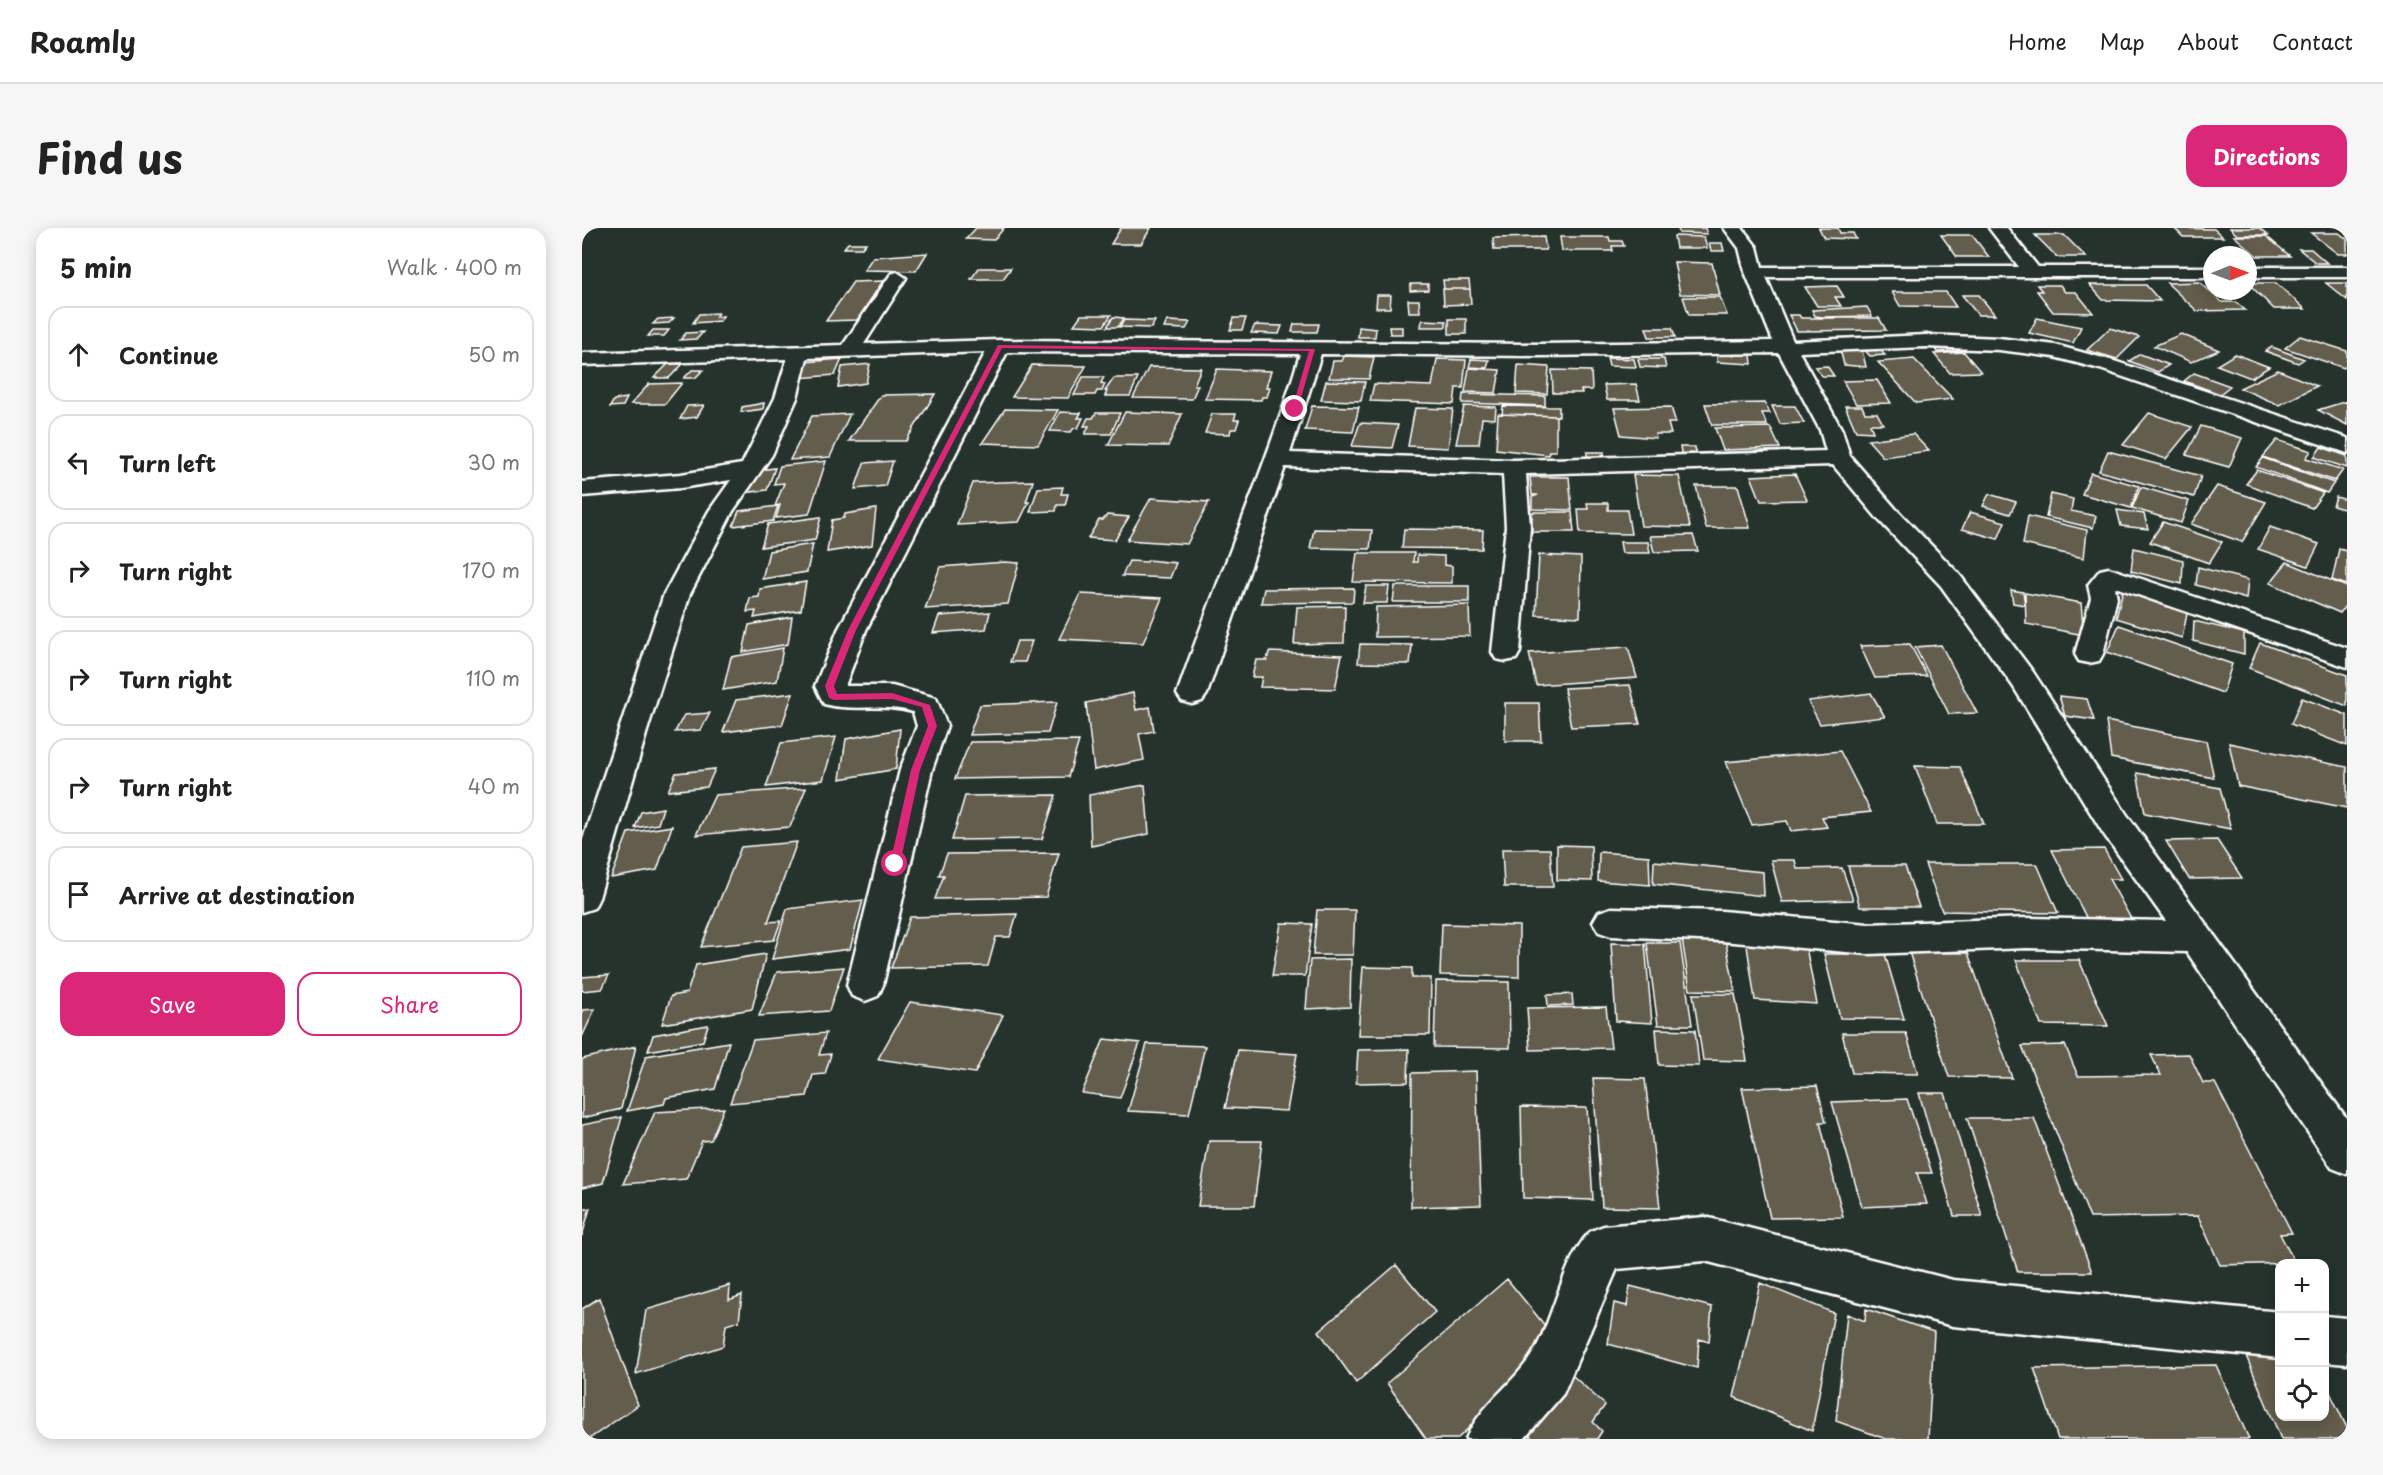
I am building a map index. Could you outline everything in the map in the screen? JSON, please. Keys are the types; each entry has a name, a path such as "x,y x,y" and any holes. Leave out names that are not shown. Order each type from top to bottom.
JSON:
{"street":[{"path":"1733,228 1748,247 1754,272 1786,347 1832,430 1839,458 1886,513 1950,580 2023,679 2115,824 2197,937 2347,1154"},
{"path":"1998,228 2034,273"},
{"path":"1754,272 2203,272"},
{"path":"2257,272 2347,272"},
{"path":"849,351 897,278"},
{"path":"582,359 1000,346 1312,349 1786,347 1926,341 1999,344 2055,351 2107,365 2347,446"},
{"path":"865,985 915,770 932,726 926,705 892,696 834,698 830,686 866,601 1000,346"},
{"path":"1192,694 1211,635 1276,460 1282,437 1295,409 1312,349"},
{"path":"582,898 631,734 677,594 721,511 760,455 786,398 799,351"},
{"path":"1276,460 1515,467 1839,458"},
{"path":"1506,652 1518,526 1515,467"},
{"path":"582,489 681,481 750,470"},
{"path":"2090,654 2104,598 2101,585 2109,576 2347,658"},
{"path":"1611,922 1722,926 1868,939 2027,933 2197,937"},
{"path":"1490,1439 1545,1379 1574,1320 1589,1270 1604,1248 1706,1239 1953,1304 2275,1335"},
{"path":"2329,1339 2347,1341"}],"building":[{"path":"976,228 1004,228 994,240 966,239"},
{"path":"1121,228 1151,228 1141,244 1111,244"},
{"path":"1678,228 1705,228 1707,234 1679,233"},
{"path":"1819,228 1838,228 1840,233 1853,233 1856,239 1824,238"},
{"path":"2174,228 2214,229 2223,237 2183,237"},
{"path":"2230,228 2259,228 2268,235 2237,235"},
{"path":"2311,233 2339,233 2347,239 2347,254 2338,254"},
{"path":"1941,235 1972,235 1989,257 1957,257"},
{"path":"2035,235 2064,235 2086,257 2057,257"},
{"path":"1674,236 1704,237 1707,248 1676,248"},
{"path":"2234,236 2266,236 2290,256 2257,256 2257,246 2246,246"},
{"path":"1544,237 1546,250 1494,250 1493,238"},
{"path":"1560,237 1609,237 1610,241 1622,241 1624,246 1612,246 1613,251 1562,251"},
{"path":"848,243 866,243 862,248 844,248"},
{"path":"1709,243 1722,243 1724,251 1711,251"},
{"path":"2299,249 2311,249 2327,263 2316,263"},
{"path":"927,253 916,271 864,270 873,257"},
{"path":"1674,262 1712,263 1720,295 1680,294"},
{"path":"979,268 1011,268 1003,279 971,279"},
{"path":"1443,280 1469,280 1470,289 1444,289"},
{"path":"883,281 857,320 826,321 853,282"},
{"path":"2200,282 2203,285 2203,300 2236,302 2245,310 2197,311 2167,283"},
{"path":"2257,283 2276,283 2305,309 2274,309 2257,292"},
{"path":"2326,283 2347,283 2347,300"},
{"path":"1411,284 1428,284 1428,290 1410,291"},
{"path":"2037,285 2060,285 2065,292 2076,292 2093,313 2053,312 2037,291 2042,291"},
{"path":"2090,285 2146,285 2160,301 2103,300"},
{"path":"1837,286 1844,297 1835,297 1841,306 1817,306 1805,287"},
{"path":"1443,289 1470,289 1471,304 1444,305"},
{"path":"1892,292 1946,292 1956,307 1900,306"},
{"path":"1377,295 1391,295 1390,308 1376,308"},
{"path":"1962,295 1979,295 1995,315 1978,315"},
{"path":"1683,297 1720,297 1727,315 1689,315"},
{"path":"1408,300 1419,300 1420,312 1409,312"},
{"path":"1867,307 1872,316 1822,317 1815,316 1812,310"},
{"path":"718,313 715,317 723,316 720,321 693,323 699,314"},
{"path":"1081,315 1111,315 1104,326 1074,325"},
{"path":"1789,315 1799,315 1801,318 1879,318 1886,330 1797,331"},
{"path":"1113,317 1124,318 1118,327 1107,327"},
{"path":"674,318 669,323 653,324 658,319"},
{"path":"1234,318 1246,318 1242,330 1230,330"},
{"path":"2037,318 2081,327 2073,343 2029,333"},
{"path":"1449,319 1466,319 1466,334 1449,334"},
{"path":"1124,320 1155,321 1151,328 1120,327"},
{"path":"1422,320 1446,321 1446,327 1421,327"},
{"path":"1167,321 1190,322 1186,329 1164,328"},
{"path":"1294,324 1319,324 1317,332 1292,332"},
{"path":"1255,325 1282,326 1279,334 1251,333"},
{"path":"1359,327 1376,329 1375,337 1358,337"},
{"path":"1389,327 1402,327 1402,334 1390,334"},
{"path":"1646,328 1672,328 1675,337 1649,337"},
{"path":"2110,328 2139,337 2117,359 2087,350"},
{"path":"653,330 669,330 664,336 648,336"},
{"path":"703,332 697,339 680,340 686,333"},
{"path":"2181,334 2219,350 2191,362 2154,346"},
{"path":"2300,336 2347,351 2347,365 2344,368 2285,348"},
{"path":"1959,344 1964,351 1937,352 1932,345"},
{"path":"1875,345 1885,355 1870,356 1861,346"},
{"path":"2272,347 2304,359 2298,363 2265,351"},
{"path":"1840,349 1862,350 1866,367 1844,365"},
{"path":"1964,352 1981,372 1950,373 1934,354"},
{"path":"1717,353 1751,355 1752,364 1717,362"},
{"path":"2140,354 2169,365 2158,372 2129,361"},
{"path":"2235,354 2269,367 2251,378 2217,365"},
{"path":"1344,356 1374,357 1369,379 1329,378 1333,361 1342,361"},
{"path":"1607,358 1634,359 1636,367 1609,366"},
{"path":"842,359 835,375 798,378 805,362"},
{"path":"1437,359 1466,360 1463,388 1456,388 1454,404 1370,401 1374,384 1432,386"},
{"path":"1471,359 1489,360 1487,368 1469,367"},
{"path":"1638,359 1664,359 1666,368 1640,367"},
{"path":"1914,359 1953,399 1916,403 1878,362"},
{"path":"668,364 683,364 669,378 654,378"},
{"path":"870,364 866,383 838,387 842,367"},
{"path":"1032,365 1086,366 1068,398 1012,397"},
{"path":"1518,365 1549,367 1547,394 1516,393"},
{"path":"1827,366 1834,376 1822,376 1815,367"},
{"path":"1149,367 1201,368 1194,385 1198,385 1192,399 1133,398"},
{"path":"1469,368 1500,370 1496,393 1465,392"},
{"path":"1217,369 1271,371 1266,387 1270,387 1267,397 1262,397 1261,400 1205,399"},
{"path":"692,370 703,370 695,378 684,378"},
{"path":"1552,370 1591,371 1592,390 1581,390 1582,393 1553,393"},
{"path":"2278,370 2317,386 2279,405 2240,388"},
{"path":"2194,373 2230,386 2220,394 2184,381"},
{"path":"1083,377 1104,377 1101,383 1105,384 1102,391 1097,391 1095,395 1074,395"},
{"path":"1114,378 1138,378 1130,396 1105,396 1107,391 1105,391"},
{"path":"1877,380 1891,403 1856,404 1843,381"},
{"path":"1326,381 1365,382 1361,401 1321,400"},
{"path":"682,383 665,404 631,404 649,384"},
{"path":"1636,384 1640,400 1607,400 1604,385"},
{"path":"935,394 906,441 849,441 881,395"},
{"path":"1463,394 1545,396 1545,406 1462,403"},
{"path":"627,398 623,406 610,407 614,400"},
{"path":"2347,401 2347,425 2318,410"},
{"path":"764,403 763,409 741,412 742,407"},
{"path":"1765,403 1770,413 1762,413 1767,425 1712,425 1705,404"},
{"path":"704,405 697,417 680,419 687,406"},
{"path":"1312,406 1359,407 1353,432 1305,430"},
{"path":"1464,406 1496,407 1495,419 1482,418 1479,444 1456,444"},
{"path":"1503,406 1559,407 1559,416 1502,414"},
{"path":"1772,406 1795,406 1804,423 1780,424"},
{"path":"1845,406 1862,406 1865,413 1877,413 1883,424 1870,424 1873,432 1856,431"},
{"path":"1671,407 1676,423 1668,423 1671,434 1655,434 1656,438 1621,435 1614,408"},
{"path":"1415,408 1453,409 1448,448 1408,446"},
{"path":"1005,409 1058,410 1038,445 982,443"},
{"path":"1060,412 1081,413 1078,418 1083,418 1078,428 1074,428 1071,432 1050,431"},
{"path":"1125,412 1182,414 1168,446 1108,445"},
{"path":"1096,413 1120,413 1111,434 1085,434 1089,426 1084,426 1088,418 1093,418"},
{"path":"2149,413 2192,427 2166,459 2123,445"},
{"path":"850,414 830,457 790,460 812,416"},
{"path":"1212,414 1236,414 1234,420 1239,420 1236,429 1231,429 1230,434 1205,433"},
{"path":"1498,414 1556,416 1556,451 1549,451 1548,455 1496,449"},
{"path":"1360,423 1398,425 1392,448 1352,446"},
{"path":"2201,426 2242,438 2229,467 2186,455"},
{"path":"1770,427 1780,448 1723,450 1715,428"},
{"path":"1913,434 1929,451 1883,457 1868,440"},
{"path":"2277,440 2311,451 2306,458 2343,470 2335,481 2263,457"},
{"path":"1680,447 1695,447 1697,458 1682,457"},
{"path":"2321,447 2347,456 2347,468 2314,457"},
{"path":"2108,451 2201,476 2194,497 2099,471"},
{"path":"1587,452 1604,452 1605,458 1587,458"},
{"path":"2263,458 2334,483 2327,493 2256,467"},
{"path":"826,461 809,514 776,518 780,505 775,506 784,483 774,484 780,466"},
{"path":"893,461 885,486 855,489 864,463"},
{"path":"775,468 767,490 743,493 752,471"},
{"path":"2257,470 2323,493 2312,508 2246,484"},
{"path":"2091,473 2139,486 2131,508 2082,494"},
{"path":"1795,474 1807,500 1761,501 1751,476"},
{"path":"1633,475 1679,476 1690,527 1641,526"},
{"path":"1530,477 1569,477 1572,510 1532,509 1532,497 1538,495 1532,495"},
{"path":"1033,481 1026,502 1029,502 1019,522 957,525 973,483"},
{"path":"1696,486 1738,486 1750,528 1706,528"},
{"path":"2217,486 2266,502 2242,542 2191,524"},
{"path":"1063,487 1061,494 1068,494 1065,505 1057,505 1056,511 1030,512 1038,488"},
{"path":"2141,487 2189,501 2181,523 2132,508"},
{"path":"1989,494 2016,502 2010,514 1983,506"},
{"path":"2051,494 2073,499 2071,511 2096,516 2093,528 2046,517"},
{"path":"2336,497 2347,500 2347,510 2333,506"},
{"path":"1151,498 1209,502 1187,544 1127,540"},
{"path":"1587,503 1608,503 1608,510 1627,510 1631,534 1580,533 1578,509 1588,509"},
{"path":"778,506 773,521 733,526 739,511"},
{"path":"876,509 872,545 827,552 832,520 844,518 845,514"},
{"path":"2117,510 2144,514 2148,529 2121,526"},
{"path":"1532,512 1572,512 1574,532 1532,532"},
{"path":"1970,512 2005,522 1998,539 1962,529"},
{"path":"1107,515 1129,517 1115,540 1088,538 1099,520 1103,520"},
{"path":"2028,516 2087,530 2084,558 2023,544"},
{"path":"821,517 815,540 761,547 768,524"},
{"path":"2163,522 2222,542 2209,563 2150,542"},
{"path":"2270,527 2319,544 2308,566 2258,549"},
{"path":"1314,529 1372,530 1370,549 1310,548"},
{"path":"1404,529 1483,530 1482,549 1402,548"},
{"path":"1693,535 1698,551 1654,552 1650,536"},
{"path":"1620,542 1648,542 1650,553 1622,553"},
{"path":"813,544 807,572 762,579 769,551"},
{"path":"2134,548 2183,560 2182,584 2131,571"},
{"path":"2339,549 2347,551 2347,585 2332,580"},
{"path":"1357,553 1414,553 1413,562 1417,562 1417,555 1444,556 1444,565 1452,566 1452,583 1353,582"},
{"path":"1539,555 1581,557 1580,617 1536,615"},
{"path":"1148,560 1176,563 1170,578 1122,576 1129,561 1147,562"},
{"path":"2287,562 2347,587 2347,603 2340,613 2270,583"},
{"path":"1019,563 1008,604 925,609 940,567"},
{"path":"2198,567 2248,580 2246,599 2196,585"},
{"path":"806,582 801,610 754,618 756,611 747,612 750,598 759,597 760,589"},
{"path":"1366,586 1389,586 1387,603 1363,603"},
{"path":"1395,586 1469,586 1469,602 1393,602"},
{"path":"1354,588 1353,602 1261,603 1264,589"},
{"path":"2011,590 2023,592 2025,605 2013,603"},
{"path":"2123,590 2188,609 2182,638 2116,618"},
{"path":"2025,593 2081,603 2084,635 2026,624"},
{"path":"1081,594 1162,598 1143,643 1059,639"},
{"path":"1469,605 1470,636 1375,637 1376,607"},
{"path":"1345,606 1344,643 1294,644 1297,607"},
{"path":"990,612 986,629 933,633 939,616"},
{"path":"792,617 788,644 743,652 749,625"},
{"path":"2194,621 2244,633 2244,654 2193,641"},
{"path":"2119,625 2232,664 2223,693 2107,652"},
{"path":"1017,641 1032,641 1025,662 1010,662"},
{"path":"2260,643 2347,675 2347,706 2249,668"},
{"path":"1360,644 1412,645 1410,664 1358,663"},
{"path":"1910,644 1927,676 1875,678 1860,646"},
{"path":"1941,645 1977,713 1949,714 1915,647"},
{"path":"1628,647 1637,678 1536,685 1529,653"},
{"path":"783,648 777,681 723,690 731,657"},
{"path":"1269,652 1342,655 1335,689 1260,687 1262,677 1252,677 1256,660 1267,660"},
{"path":"1630,685 1640,724 1571,727 1564,688"},
{"path":"793,693 782,725 723,732 736,700"},
{"path":"1133,693 1136,710 1150,707 1154,731 1139,734 1144,760 1094,770 1086,703"},
{"path":"1871,693 1885,717 1820,724 1808,701"},
{"path":"2059,696 2087,699 2094,720 2065,716"},
{"path":"2302,698 2347,715 2347,746 2291,724"},
{"path":"1057,702 1048,733 969,735 980,705"},
{"path":"1505,703 1539,703 1541,741 1505,741"},
{"path":"710,713 701,730 675,732 684,715"},
{"path":"2106,721 2206,741 2214,778 2111,758"},
{"path":"900,729 896,769 840,779 846,739"},
{"path":"836,737 823,780 766,787 781,743"},
{"path":"1079,741 1068,777 955,779 970,742"},
{"path":"2229,743 2347,767 2347,808 2238,786"},
{"path":"1840,751 1871,812 1822,817 1827,827 1791,831 1787,821 1752,825 1726,762"},
{"path":"1915,766 1960,767 1984,824 1937,824"},
{"path":"715,769 707,787 668,791 676,773"},
{"path":"2137,773 2220,788 2231,829 2145,813"},
{"path":"1145,785 1149,834 1091,846 1089,795"},
{"path":"806,788 790,827 696,835 715,795"},
{"path":"1056,795 1042,839 952,840 965,796"},
{"path":"663,808 658,824 635,828 641,812"},
{"path":"672,826 657,870 611,878 628,833"},
{"path":"2217,840 2242,878 2189,879 2166,841"},
{"path":"797,842 768,922 781,921 774,940 701,947 741,847"},
{"path":"1557,845 1591,846 1592,881 1557,880"},
{"path":"1502,849 1550,849 1553,887 1504,887"},
{"path":"2104,849 2121,879 2109,879 2135,926 2091,927 2052,850"},
{"path":"1599,852 1649,856 1650,885 1598,881"},
{"path":"1059,853 1046,897 935,899 944,875 939,875 947,854"},
{"path":"1771,860 1795,860 1797,869 1842,868 1853,900 1782,902"},
{"path":"1654,861 1763,872 1764,896 1653,884"},
{"path":"1925,864 2037,864 2058,913 1942,911"},
{"path":"1848,866 1905,866 1919,907 1860,907"},
{"path":"863,900 850,949 772,959 787,909"},
{"path":"1317,910 1355,910 1353,955 1313,955"},
{"path":"1017,914 1010,937 996,937 988,966 891,968 910,917"},
{"path":"1281,923 1312,924 1305,976 1272,976"},
{"path":"1442,924 1519,926 1519,977 1440,975"},
{"path":"1681,932 1724,932 1735,991 1690,990"},
{"path":"1746,939 1805,942 1817,1004 1755,1000"},
{"path":"1611,943 1645,944 1652,1023 1616,1021"},
{"path":"1647,943 1680,943 1692,1025 1658,1025"},
{"path":"1909,952 1968,953 2012,1078 1949,1077"},
{"path":"766,954 752,1009 662,1024 671,996 687,993 696,965"},
{"path":"1824,954 1885,954 1904,1019 1840,1018"},
{"path":"1351,959 1350,1007 1306,1009 1310,960"},
{"path":"2016,960 2079,960 2108,1026 2041,1025"},
{"path":"844,967 829,1011 759,1016 777,972"},
{"path":"1363,967 1412,968 1412,978 1431,978 1430,1035 1358,1035"},
{"path":"609,975 602,989 582,991 582,977"},
{"path":"1436,981 1509,982 1510,1048 1434,1047"},
{"path":"1572,994 1573,1005 1548,1006 1547,995"},
{"path":"1693,994 1735,994 1747,1061 1703,1060"},
{"path":"910,1002 1003,1015 975,1073 878,1059"},
{"path":"1606,1007 1611,1048 1530,1050 1527,1008"},
{"path":"595,1009 582,1037 582,1010"},
{"path":"708,1025 703,1041 648,1051 653,1035"},
{"path":"1656,1029 1695,1030 1699,1066 1659,1065"},
{"path":"826,1033 819,1055 831,1054 825,1074 813,1075 807,1096 730,1103 753,1040"},
{"path":"1842,1033 1906,1033 1918,1074 1852,1073"},
{"path":"1104,1039 1140,1043 1120,1098 1082,1093"},
{"path":"729,1042 715,1089 666,1098 664,1104 627,1111 646,1056"},
{"path":"1147,1044 1205,1046 1189,1114 1128,1111"},
{"path":"2065,1045 2078,1076 2161,1075 2151,1055 2189,1054 2203,1083 2215,1083 2292,1233 2280,1234 2293,1259 2275,1259 2275,1264 2220,1265 2198,1216 2090,1218 2022,1046"},
{"path":"636,1046 621,1109 582,1118 582,1059"},
{"path":"1409,1049 1408,1082 1356,1083 1358,1050"},
{"path":"1238,1050 1297,1054 1287,1111 1225,1108"},
{"path":"1476,1071 1481,1205 1411,1207 1412,1073"},
{"path":"1593,1078 1645,1079 1660,1208 1602,1207"},
{"path":"1817,1086 1826,1122 1820,1122 1843,1217 1770,1218 1742,1088"},
{"path":"1919,1093 1945,1093 1982,1216 1954,1216"},
{"path":"1907,1099 1932,1173 1917,1173 1927,1204 1862,1207 1832,1102"},
{"path":"1521,1107 1587,1108 1593,1200 1523,1198"},
{"path":"724,1108 711,1140 702,1141 686,1179 623,1184 655,1112"},
{"path":"622,1117 603,1183 582,1188 582,1125"},
{"path":"1967,1118 2034,1118 2092,1272 2018,1272"},
{"path":"1209,1141 1262,1141 1254,1206 1198,1206"},
{"path":"590,1208 582,1236 582,1210"},
{"path":"1396,1265 1435,1312 1356,1383 1319,1331"},
{"path":"1507,1279 1559,1343 1457,1439 1426,1439 1387,1383"},
{"path":"1760,1283 1834,1313 1812,1431 1734,1397"},
{"path":"730,1285 729,1300 742,1295 739,1321 726,1325 723,1346 636,1374 646,1310"},
{"path":"1630,1286 1712,1307 1709,1342 1699,1339 1697,1368 1608,1344 1614,1303 1627,1306"},
{"path":"599,1298 638,1405 589,1439 582,1439 582,1309"},
{"path":"1866,1309 1934,1332 1928,1439 1886,1439 1836,1421 1847,1314 1865,1321"},
{"path":"2244,1351 2275,1351 2275,1421 2329,1421 2329,1390 2347,1428 2347,1439 2281,1439"},
{"path":"2216,1365 2249,1439 2058,1439 2034,1368"},
{"path":"1562,1366 1605,1405 1593,1422 1602,1431 1597,1439 1533,1439 1519,1425"}],"route":[{"path":"895,864 915,770 932,726 926,705 892,696 834,698 830,686 852,630 1000,346 1312,349 1295,409"}]}
